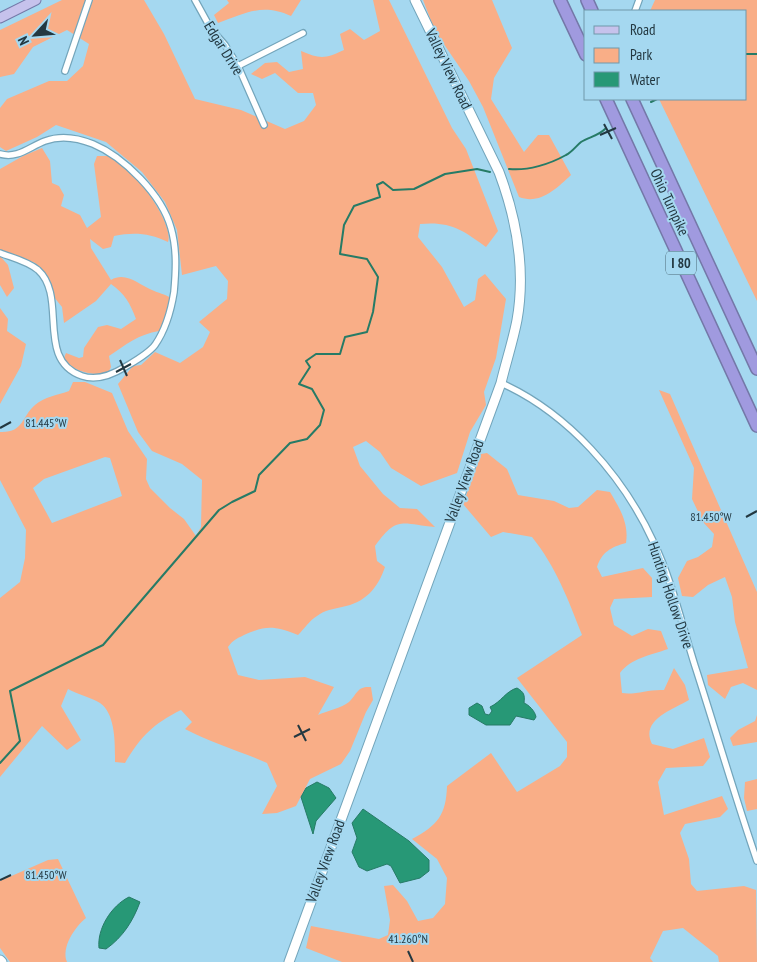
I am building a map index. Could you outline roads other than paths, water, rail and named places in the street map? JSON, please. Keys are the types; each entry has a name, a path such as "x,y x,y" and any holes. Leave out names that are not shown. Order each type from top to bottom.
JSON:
{"highway":[{"path":"560,0 584,51"},
{"name":"Ohio Turnpike","path":"606,100 757,426"},
{"name":"Ohio Turnpike","path":"632,100 757,369"}],"main road":[{"path":"0,18 36,0"},
{"name":"Valley View Road","path":"288,962 501,383 518,319 521,288 515,224 499,172 415,0"}],"street":[{"path":"65,70 89,0"},
{"name":"Edgar Drive","path":"195,0 211,29 225,45 238,66 264,125"},
{"path":"238,66 303,33"},
{"path":"0,154 14,156 48,140 71,138 102,148 130,168 164,210 171,229 175,251 175,279 173,302 165,327 154,346 118,372 96,378 81,376 65,365 57,351 49,290 45,279 26,262 0,253"},
{"name":"Hunting Hollow Drive","path":"501,383 530,398 556,417 588,447 614,476 639,513 661,560 757,861"}],"water":[{"path":"517,688 524,694 524,703 534,713 536,717 534,720 516,716 510,725 486,725 469,715 469,708 477,703 482,706 485,714 489,715 492,711 490,707"},
{"path":"317,782 329,788 336,798 316,821 313,834 301,797 306,788"},
{"path":"363,809 409,841 429,860 429,871 420,878 400,883 391,866 387,864 367,871 359,867 352,852 357,838 352,823"},
{"path":"129,897 140,902 131,922 122,934 106,949 99,948 100,933 106,919 116,906"}],"waterway":[{"path":"747,54 757,54"},
{"path":"651,102 655,100"},
{"path":"509,169 531,168 553,161 568,154 581,142 605,129"},
{"path":"0,763 20,741 10,691 103,645 219,510 255,491 259,475 290,443 307,439 320,425 324,410 312,389 299,384 310,367 306,361 316,354 340,354 345,337 367,332 373,312 378,277 367,259 340,254 344,225 354,206 380,197 377,185 383,182 393,190 414,189 445,174 477,169 490,172"}]}
